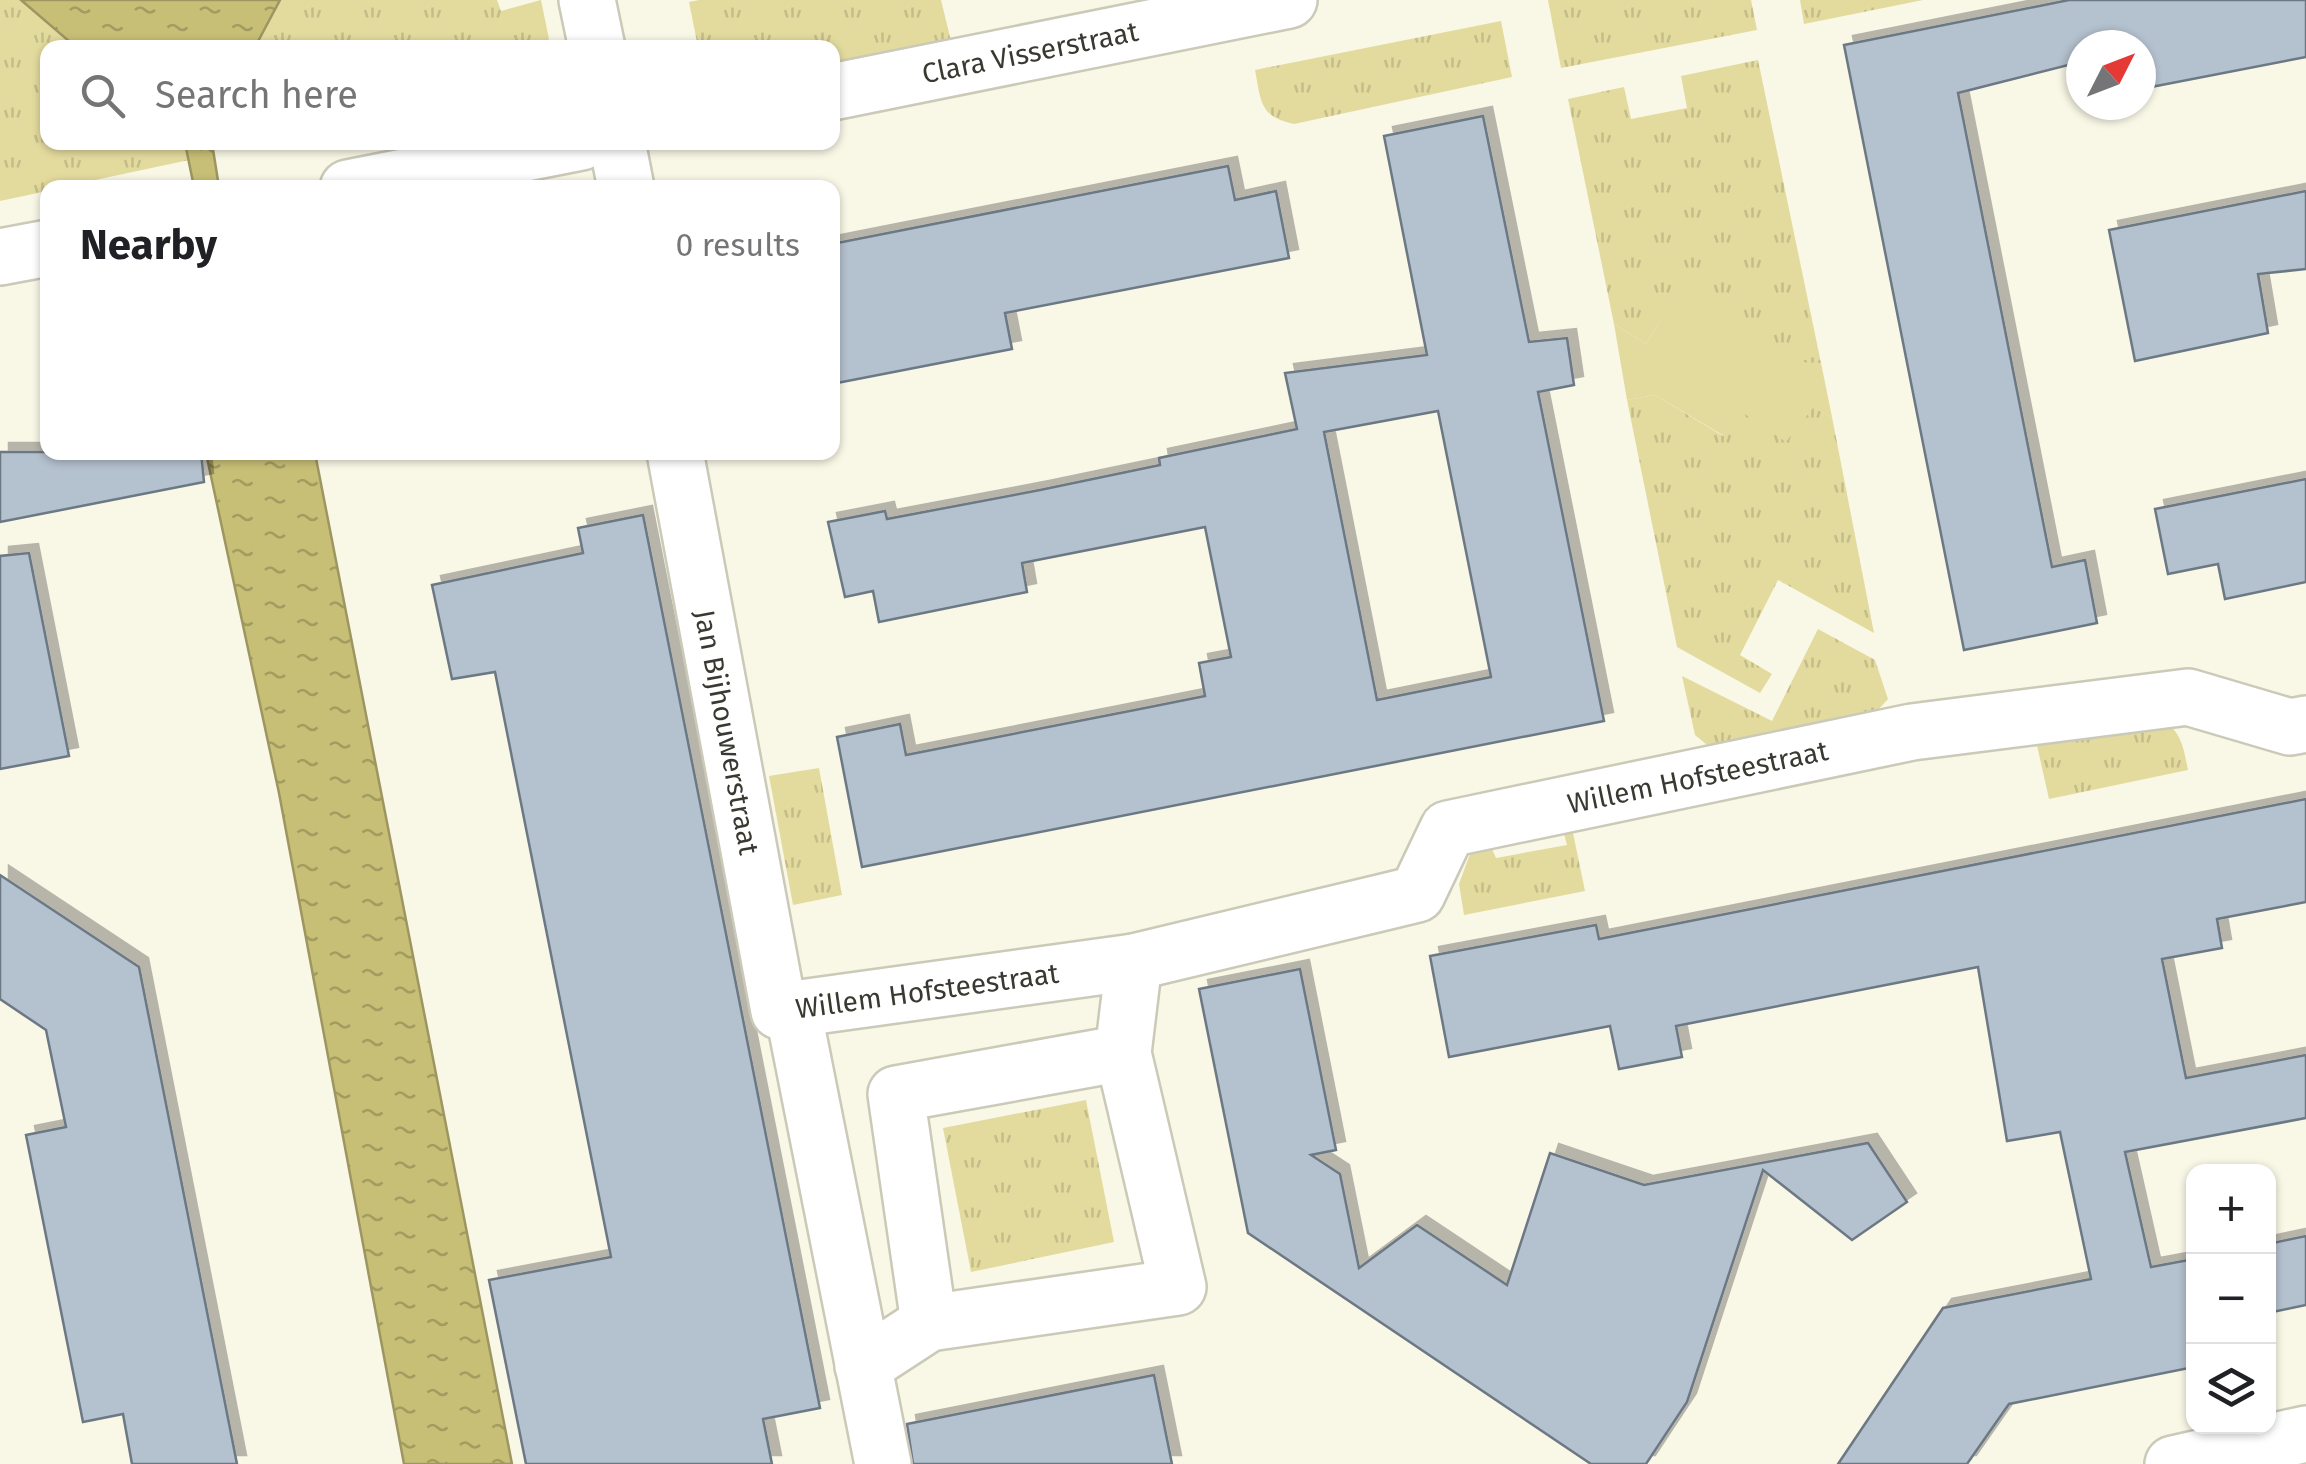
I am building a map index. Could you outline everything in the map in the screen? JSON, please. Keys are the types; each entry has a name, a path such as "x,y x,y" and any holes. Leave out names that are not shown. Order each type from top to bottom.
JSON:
{"street":[{"path":"587,0 595,40"},
{"name":"Clara Visserstraat","path":"840,90 1290,0"},
{"path":"389,180 540,150"},
{"path":"619,150 624,180"},
{"path":"0,257 40,250"},
{"name":"Jan Bijhouwerstraat","path":"677,460 786,1010 883,1464"},
{"name":"Willem Hofsteestraat","path":"786,1010 1134,962 1418,894 1448,829 1912,732 2188,697 2290,727 2306,724"},
{"path":"863,1366 929,1323 1178,1287 1123,1052 1134,962"},
{"path":"929,1323 896,1094 1123,1052"},
{"path":"2173,1464 2306,1434"}],"green space":[{"path":"0,0 21,0 69,40 40,40 40,150 187,150 189,160 95,180 40,180 40,192 0,201"},
{"path":"280,0 497,0 501,11 541,0 549,39 548,40 259,40"},
{"path":"941,0 951,41 840,63 840,40 697,40 689,2"},
{"path":"1548,0 1751,0 1757,30 1561,68"},
{"path":"1800,0 1923,0 1804,24"},
{"path":"1501,21 1512,77 1294,124 1274,117 1261,98 1255,70"},
{"path":"1758,60 1821,363 1798,363 1680,290 1646,344 1614,324 1568,99 1624,87 1631,119 1687,108 1681,76"},
{"path":"1680,289 1798,362 1821,363 1832,417 1813,408 1786,442 1742,412 1724,436 1655,395 1627,400 1614,324 1646,344"},
{"path":"1655,395 1723,436 1741,412 1814,408 1832,417 1874,633 1778,580 1740,655 1772,674 1760,693 1677,647 1627,400"},
{"path":"1818,629 1875,660 1888,699 1875,713 1712,749 1695,735 1682,676 1772,721"},
{"path":"2163,720 2178,736 2188,770 2049,799 2036,741"},
{"path":"819,768 842,895 793,905 769,776"},
{"path":"1573,833 1585,891 1464,915 1459,884 1470,854 1492,849 1496,858 1567,845 1564,834"},
{"path":"1086,1100 1114,1242 971,1272 943,1128"}],"water":[{"path":"21,0 280,0 259,40 68,40"},
{"path":"186,150 213,150 218,180 193,180"},
{"path":"208,460 316,460 512,1464 404,1464 279,793"}],"building":[{"path":"2069,0 2306,0 2306,57 2156,86 2156,30 2066,30 2066,66 1958,93 2052,567 2085,560 2097,623 1964,650 1844,45"},
{"path":"1483,116 1529,342 1567,338 1574,385 1538,392 1604,721 862,867 837,737 900,724 906,755 1205,696 1199,663 1231,657 1205,527 1022,563 1027,592 879,622 873,591 845,597 828,522 885,511 887,519 1040,490 1160,465 1159,458 1297,429 1285,373 1427,355 1384,136","holes":["1438,411 1491,677 1377,700 1324,432"]},
{"path":"1228,166 1235,200 1276,191 1289,258 1005,313 1012,349 840,382 840,242"},
{"path":"2306,191 2306,269 2258,274 2268,333 2135,361 2109,230"},
{"path":"0,452 40,452 40,460 202,460 204,482 0,522"},
{"path":"2306,479 2306,582 2225,599 2218,564 2168,574 2155,509"},
{"path":"643,515 820,1408 763,1419 772,1464 526,1464 489,1280 611,1257 495,672 452,679 432,585 583,553 578,528"},
{"path":"29,553 69,756 0,769 0,556"},
{"path":"2306,799 2306,902 2217,919 2222,948 2162,959 2186,1078 2306,1055 2306,1118 2125,1152 2151,1267 2186,1260 2186,1369 2009,1404 1967,1464 1838,1464 1943,1308 2091,1279 2060,1132 2007,1141 1978,967 1676,1026 1682,1057 1619,1069 1610,1026 1449,1057 1430,956 1596,925 1599,939"},
{"path":"0,875 139,967 237,1464 132,1464 123,1414 83,1422 26,1135 66,1127 46,1030 0,999"},
{"path":"1300,969 1336,1150 1311,1155 1340,1174 1359,1268 1417,1225 1507,1285 1550,1153 1644,1185 1868,1143 1907,1202 1852,1240 1763,1170 1687,1402 1646,1464 1591,1464 1248,1233 1199,989"},
{"path":"2306,1236 2306,1305 2276,1311 2276,1242"},
{"path":"1154,1375 1172,1464 913,1464 907,1424"}]}
